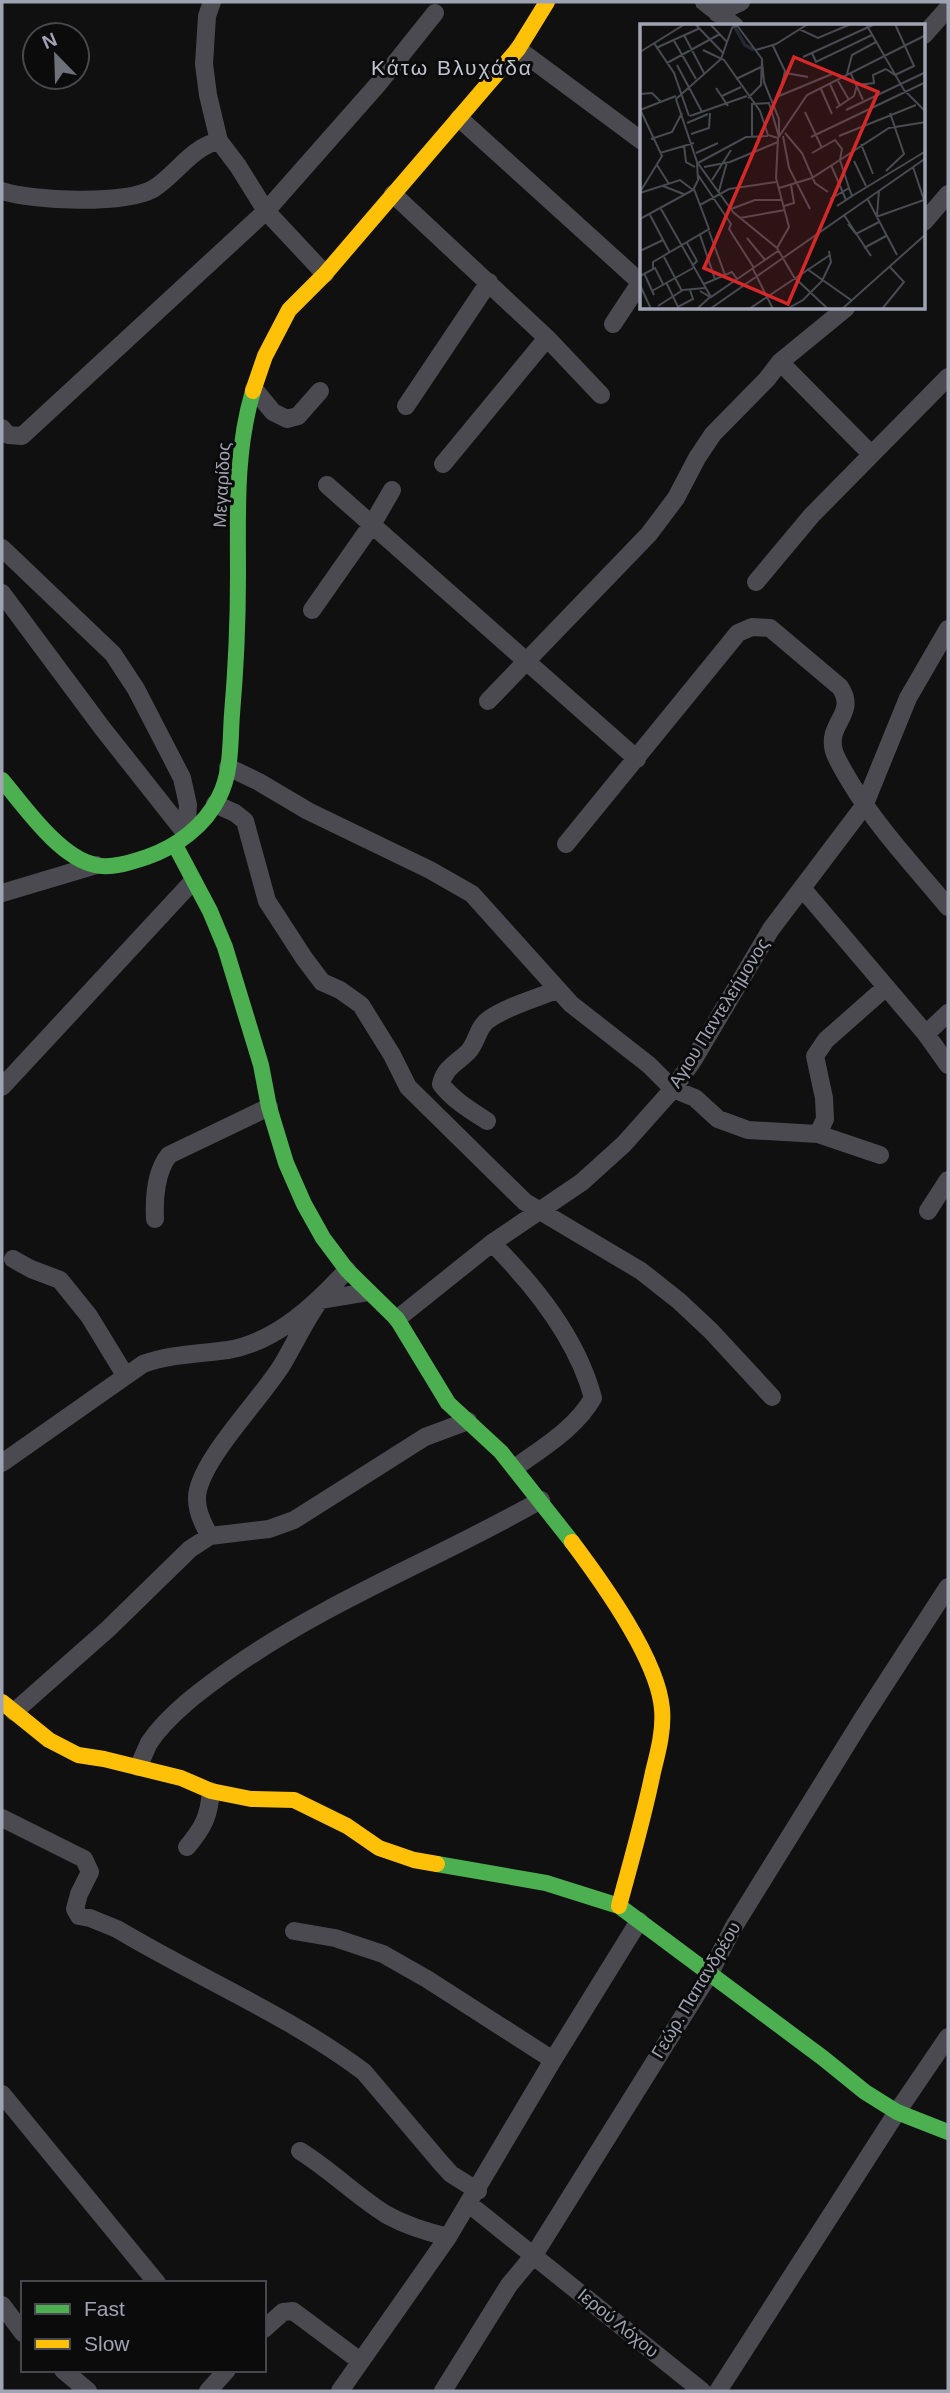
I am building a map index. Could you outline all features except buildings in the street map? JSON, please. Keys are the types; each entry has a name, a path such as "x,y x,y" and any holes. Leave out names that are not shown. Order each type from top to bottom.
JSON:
{"street":[{"path":"212,2 207,16 204,64 219,142 238,166 266,211 325,274"},
{"name":"Μεγαρίδος","path":"96,865 139,859 180,839 203,820 223,789 228,767 237,656 237,491 242,443 254,390 272,341 285,316 301,296 325,274 518,49 547,2"},
{"path":"722,17 741,2"},
{"path":"926,33 948,8"},
{"path":"2,428 8,435 22,436 266,211 379,83 435,13"},
{"path":"518,49 640,140"},
{"path":"459,118 640,280"},
{"path":"2,191 82,199 114,199 138,195 154,188 199,150 219,142"},
{"path":"393,194 547,338 601,395"},
{"path":"926,220 948,194"},
{"path":"406,406 489,282"},
{"path":"613,324 640,283"},
{"path":"488,701 649,534 676,498 713,434 780,362 844,310"},
{"path":"443,464 547,338"},
{"path":"780,362 871,454"},
{"path":"756,582 813,515 948,377"},
{"path":"254,390 273,412 287,419 298,416 320,391"},
{"path":"327,485 637,759"},
{"path":"312,610 392,491"},
{"path":"2,548 113,654 136,689 183,778 188,805 180,839"},
{"path":"2,593 103,729 180,839 194,881 225,947 261,1065 269,1107 286,1163 323,1238 368,1292 397,1319 448,1403 515,1468 541,1500 597,1576 645,1655 659,1688 662,1710 658,1751 619,1906"},
{"path":"566,844 738,633 752,627 770,628 840,687 847,697 848,706 832,738 834,754 864,806 948,907"},
{"name":"Αγιου Παντελεήμονος","path":"397,1319 492,1242 582,1182 624,1144 673,1089 694,1059 771,929 864,806 908,698 948,629"},
{"path":"228,767 308,811 466,890 572,1004 649,1065 673,1089 695,1098 718,1119 748,1130 818,1134 880,1156"},
{"path":"2,780 57,841 73,854 96,865"},
{"path":"215,804 246,821 267,901 322,982 340,990 360,1005 392,1055 408,1087 525,1202 641,1271 679,1301 711,1331 772,1397"},
{"path":"2,893 96,865"},
{"path":"2,1087 194,881"},
{"path":"802,888 926,1034 948,1065"},
{"path":"818,1134 825,1118 824,1098 815,1056 826,1040 886,987"},
{"path":"487,1121 447,1091 442,1084 443,1074 471,1049 477,1034 487,1021 557,989"},
{"path":"926,1034 948,1013"},
{"path":"155,1219 154,1203 164,1161 169,1155 269,1107"},
{"path":"928,1211 948,1180"},
{"path":"492,1242 527,1279 552,1314 587,1375 593,1398 584,1413 562,1433 515,1468"},
{"path":"13,1259 60,1279 89,1316 125,1375"},
{"path":"210,1536 202,1522 198,1505 197,1492 205,1473 282,1365 303,1324 347,1269"},
{"path":"2,1463 143,1364 162,1357 230,1349 260,1339 320,1300 368,1292"},
{"path":"468,1421 425,1437 294,1520 268,1529 210,1536 190,1549 108,1629 8,1707 49,1741 78,1755 181,1778 211,1791 251,1799 293,1800 347,1826 379,1848 414,1860 546,1883 619,1906 865,2092 897,2112 948,2132"},
{"path":"138,1767 150,1742 185,1704 256,1651 326,1609 541,1500"},
{"name":"Γεώρ. Παπανδρέου","path":"443,2391 509,2285 534,2255 710,1973 733,1928 863,1718 948,1587"},
{"path":"187,1847 202,1829 210,1808 211,1791"},
{"name":"Ιερού Λόχου","path":"2,1818 84,1859 90,1872 75,1909 79,1916 117,1930 253,2004 364,2072 440,2163 534,2255 702,2391"},
{"path":"340,2391 399,2310 474,2198 552,2060 639,1921"},
{"path":"294,1931 335,1938 383,1954 427,1979 552,2060"},
{"path":"718,2391 948,2037"},
{"path":"2,2094 155,2281"},
{"path":"300,2151 323,2165 389,2216 421,2231 449,2237"},
{"path":"2,2305 21,2330"},
{"path":"266,2327 283,2312 293,2311 360,2361"},
{"path":"65,2372 88,2391"},
{"path":"208,2391 225,2372"}],"traffic: fast":[{"path":"2,780 56,842 82,860 101,866 128,863 169,847 198,826 213,807 223,787 230,756 236,662 240,459 253,391"},
{"path":"175,845 210,911 225,947 261,1065 269,1107 286,1163 323,1238 347,1270 397,1319 448,1403 501,1452 572,1542"},
{"path":"437,1864 546,1883 619,1906 865,2092 897,2112 948,2132"}],"traffic: slow":[{"path":"253,391 265,356 289,310 325,274 518,49 547,2"},
{"path":"572,1542 613,1599 640,1645 658,1689 662,1709 659,1749 619,1906"},
{"path":"2,1702 49,1740 78,1755 181,1778 211,1791 251,1799 294,1800 347,1826 379,1848 414,1860 437,1864"}],"district":[{"name":"Κάτω Βλυχάδα","path":"452,68"}]}
